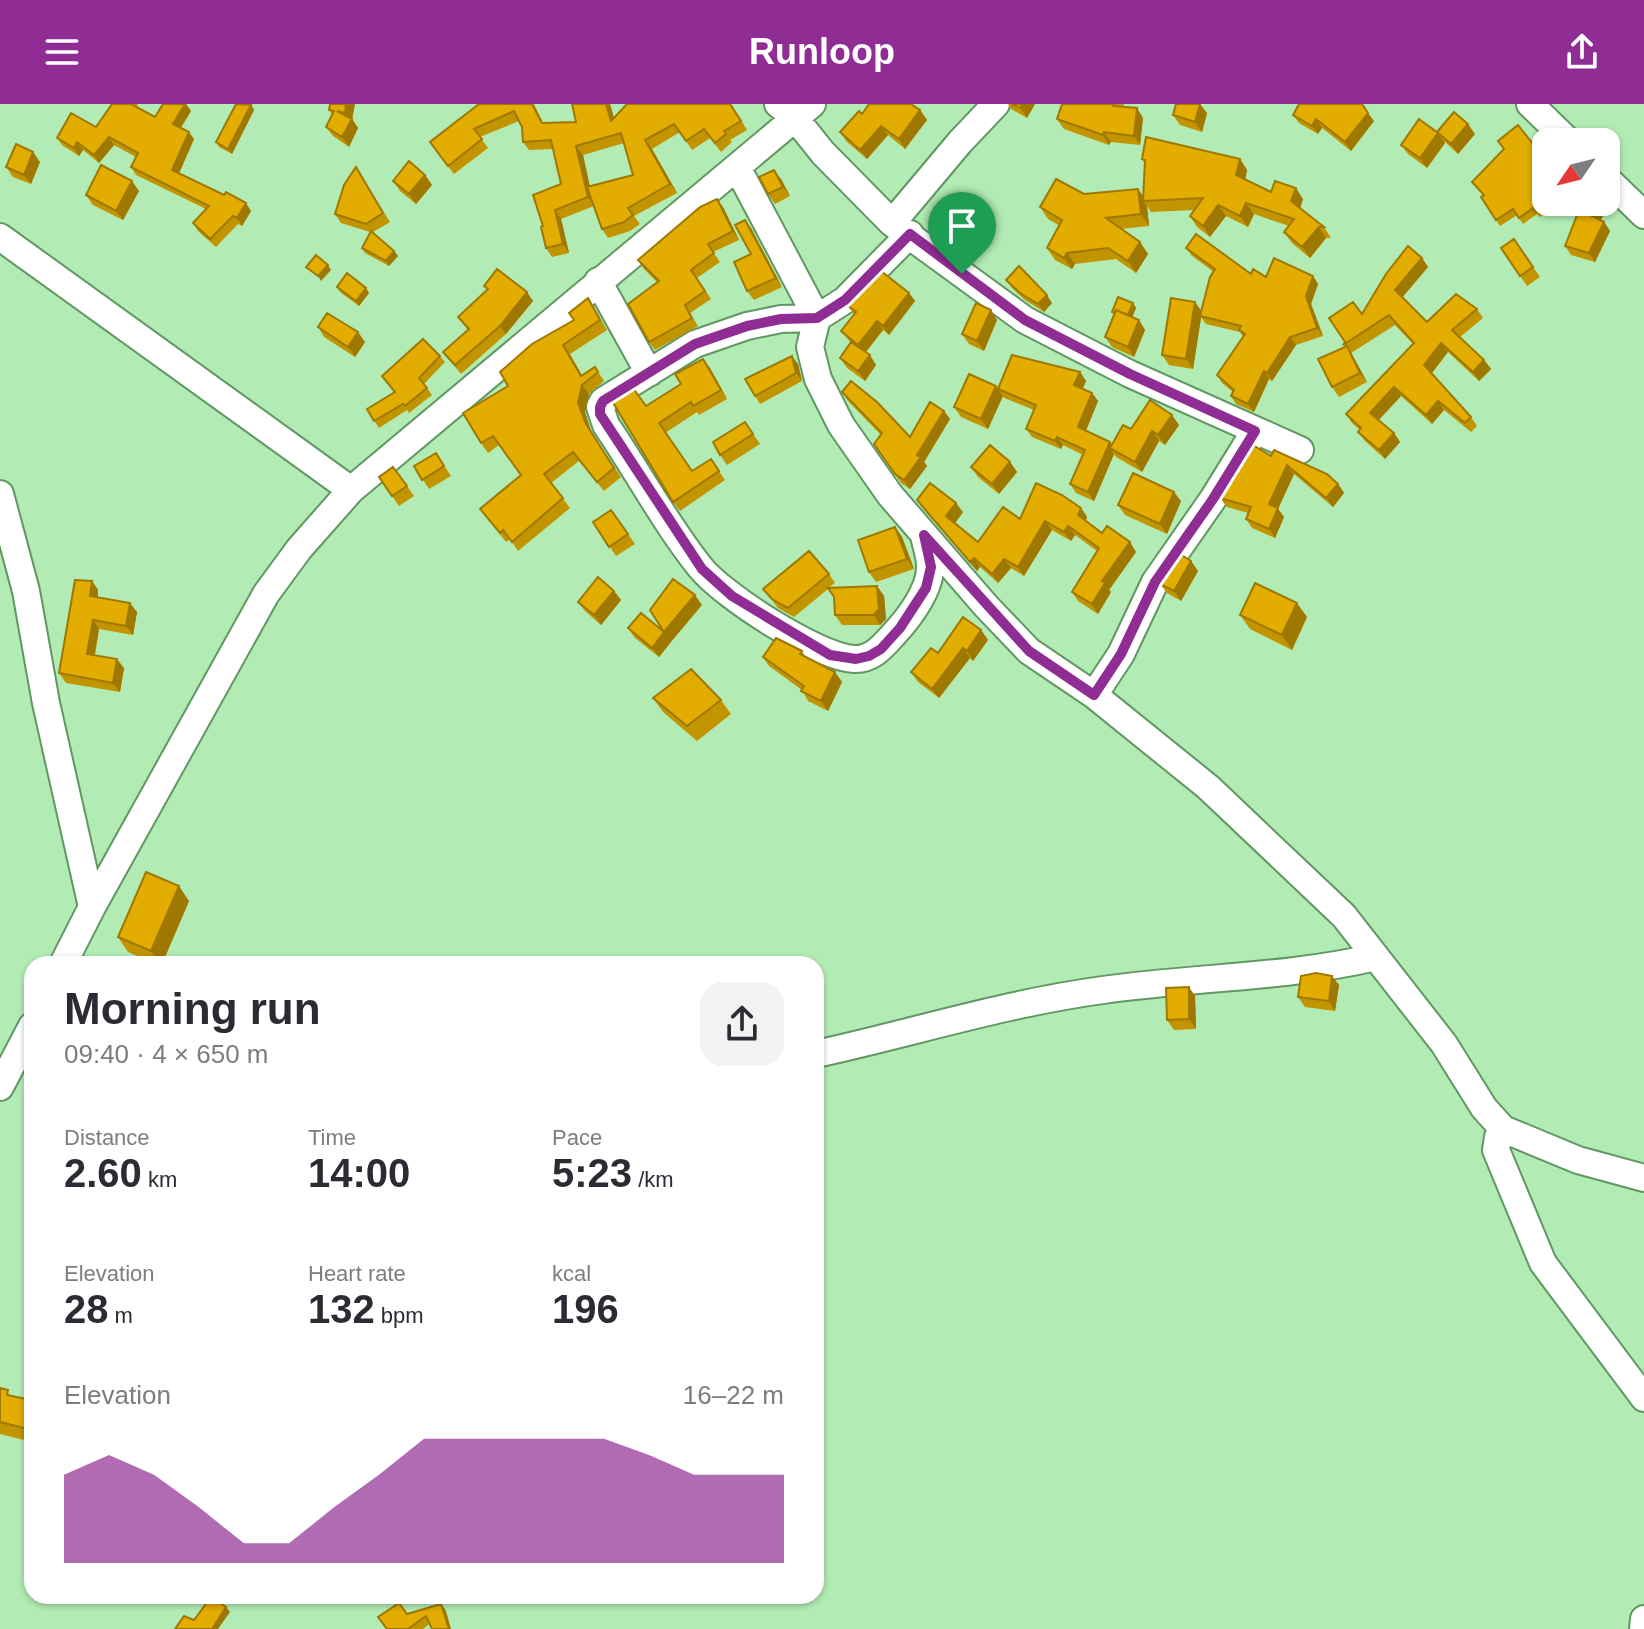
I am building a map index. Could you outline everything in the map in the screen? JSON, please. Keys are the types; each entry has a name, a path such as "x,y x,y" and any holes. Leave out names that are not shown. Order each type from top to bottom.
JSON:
{"street":[{"path":"924,535 931,567 926,588 900,628 881,649 869,656 856,659 830,655 732,596 702,569 606,425 600,407 603,401 695,344 747,326 781,319 817,318 845,300 901,229 960,142 996,104"},
{"path":"1530,104 1555,128"},
{"path":"67,956 266,594 299,549 351,490 737,167 795,109 823,153 901,229 1025,320 1130,374 1300,450"},
{"path":"737,167 817,318 810,347 818,379 841,425 890,495 924,535 1029,651 1094,695 1208,787 1344,916 1444,1044 1484,1108 1503,1129 1578,1160 1644,1178"},
{"path":"1620,192 1644,215"},
{"path":"0,237 351,490"},
{"path":"598,281 649,373"},
{"path":"1094,695 1121,654 1155,582 1213,499 1255,431"},
{"path":"0,494 26,591 46,703 92,907"},
{"path":"824,1052 1052,997 1331,967 1376,957"},
{"path":"0,1087 24,1041"},
{"path":"1503,1129 1496,1150 1543,1263 1644,1398"},
{"path":"1643,1629 1644,1619"}],"building":[{"path":"112,104 131,104 155,117 163,104 185,104 173,124 189,132 172,170 246,203 237,218 233,216 210,239 193,223 209,206 131,167 138,153 109,137 94,155 77,142 74,148 57,138 71,113 96,127"},
{"path":"236,104 251,105 228,149 216,142"},
{"path":"330,104 346,104 345,113 337,111 352,119 342,137 326,127 334,111 329,110"},
{"path":"479,104 532,104 542,123 576,122 572,104 606,104 611,121 627,104 730,104 741,121 724,131 726,134 715,143 704,129 686,141 674,124 645,140 670,184 628,208 633,215 624,222 602,229 587,187 633,175 621,133 576,146 588,197 555,210 563,244 546,248 533,195 561,184 551,140 523,142 522,127 514,111 474,129 482,139 448,166 430,142"},
{"path":"869,104 911,104 920,110 899,139 881,126 860,150 840,132"},
{"path":"1062,104 1114,104 1137,108 1134,136 1104,132 1103,135 1057,119"},
{"path":"1176,104 1200,104 1195,122 1173,115"},
{"path":"1299,104 1362,104 1368,113 1345,142 1316,119 1312,126 1293,115"},
{"path":"1454,112 1468,124 1451,144 1437,132"},
{"path":"1419,119 1438,133 1420,158 1401,145"},
{"path":"1518,125 1532,143 1532,209 1519,218 1513,209 1496,220 1481,197 1484,195 1472,182 1504,149 1498,141"},
{"path":"1146,137 1240,159 1236,175 1271,192 1275,181 1296,188 1291,201 1324,227 1319,227 1302,247 1284,232 1294,219 1246,203 1240,216 1218,205 1203,226 1190,216 1203,198 1143,201 1145,160 1142,159"},
{"path":"16,144 33,152 24,175 6,167"},
{"path":"409,161 425,175 409,194 393,181"},
{"path":"101,165 132,181 116,211 86,195"},
{"path":"356,167 383,213 366,224 335,214 344,185"},
{"path":"774,170 783,187 768,194 759,177"},
{"path":"1056,179 1084,194 1138,189 1141,214 1106,218 1140,242 1128,261 1108,248 1067,253 1064,258 1047,248 1062,220 1040,207"},
{"path":"717,199 733,231 708,244 714,253 691,270 705,291 685,305 692,318 649,342 628,304 659,281 638,260 700,207"},
{"path":"962,210 985,226 968,251 945,236"},
{"path":"1577,216 1592,216 1604,222 1589,253 1565,246"},
{"path":"745,220 776,278 747,291 734,262 751,254 735,225"},
{"path":"371,231 394,251 386,261 362,248"},
{"path":"1196,234 1251,274 1253,269 1266,277 1274,258 1313,276 1306,296 1317,328 1290,337 1267,373 1264,371 1248,404 1231,396 1234,390 1217,375 1245,334 1239,330 1241,326 1200,316 1215,269 1186,248"},
{"path":"1514,239 1533,267 1520,276 1501,248"},
{"path":"1408,246 1422,258 1395,290 1427,322 1456,294 1477,309 1452,330 1484,360 1473,372 1441,343 1424,365 1471,417 1465,423 1438,401 1426,415 1394,387 1370,413 1394,433 1379,450 1358,432 1361,428 1346,414 1414,343 1389,315 1343,345 1345,342 1329,318 1353,302 1362,314 1386,274"},
{"path":"316,255 328,265 318,276 306,267"},
{"path":"1019,266 1047,295 1038,304 1006,280"},
{"path":"497,269 527,292 500,326 455,365 443,352 469,329 458,317 488,289 484,286"},
{"path":"881,271 909,293 883,326 877,321 858,345 841,331 856,312 847,305"},
{"path":"347,273 366,288 356,301 337,287"},
{"path":"1118,297 1133,303 1128,315 1116,310 1112,312"},
{"path":"588,298 600,320 563,345 581,376 595,367 598,372 582,385 578,403 586,424 614,468 597,482 573,452 544,474 563,498 512,542 480,509 521,475 493,436 481,443 463,413 508,386 500,372 532,344 574,320 569,313"},
{"path":"1171,298 1195,302 1186,359 1162,355"},
{"path":"976,303 991,310 977,341 962,334"},
{"path":"1116,310 1139,320 1128,347 1105,337"},
{"path":"327,313 358,332 348,347 318,327"},
{"path":"423,339 440,356 419,378 427,388 405,406 403,404 374,421 367,409 395,392 382,376"},
{"path":"851,342 870,355 858,371 840,358"},
{"path":"1347,346 1360,373 1332,387 1318,359"},
{"path":"1012,355 1080,372 1074,385 1092,393 1078,427 1110,442 1088,492 1070,484 1085,450 1057,437 1055,441 1026,429 1036,405 998,389"},
{"path":"792,356 796,373 755,396 745,379"},
{"path":"703,359 721,390 693,406 691,402 659,423 692,471 711,459 719,471 673,502 612,401 633,388 646,406 681,384 675,374"},
{"path":"969,374 996,386 981,419 954,407"},
{"path":"851,381 877,402 910,437 930,402 944,411 917,455 921,457 904,480 895,474 874,444 882,433 842,392"},
{"path":"1150,400 1172,415 1158,435 1152,431 1135,462 1110,448 1123,425 1131,429"},
{"path":"745,422 753,434 720,455 713,442"},
{"path":"990,445 1010,462 992,484 971,467"},
{"path":"1253,445 1271,456 1274,450 1327,474 1338,484 1326,498 1287,465 1269,504 1278,508 1269,529 1246,519 1251,507 1220,498"},
{"path":"436,453 444,466 422,480 414,466"},
{"path":"393,467 407,486 392,496 379,477"},
{"path":"1133,473 1174,492 1160,524 1118,505"},
{"path":"930,483 956,503 946,516 978,542 1003,507 1020,519 1036,483 1081,508 1078,515 1102,533 1107,526 1130,542 1102,581 1105,583 1092,604 1072,592 1099,548 1068,526 1064,532 1045,521 1018,567 1004,559 992,574 974,558 970,562 917,500"},
{"path":"611,510 628,534 609,547 593,522"},
{"path":"895,527 907,559 869,572 858,540"},
{"path":"809,551 829,574 788,608 772,599 763,589"},
{"path":"1180,554 1191,561 1174,591 1160,584"},
{"path":"598,577 614,591 594,615 578,602"},
{"path":"673,579 695,595 664,632 650,610"},
{"path":"75,580 92,581 90,596 130,603 126,626 93,620 87,654 117,659 113,683 59,673"},
{"path":"1255,583 1297,603 1282,635 1240,615"},
{"path":"877,586 879,609 874,615 835,615 834,597 828,588"},
{"path":"641,613 664,632 652,648 628,628"},
{"path":"963,617 981,630 967,651 963,648 932,689 911,672 931,648 938,653"},
{"path":"776,638 835,672 821,701 801,691 804,686 763,657"},
{"path":"691,669 721,700 687,726 653,698"},
{"path":"146,872 179,886 151,951 118,937"},
{"path":"1316,973 1332,976 1329,1001 1298,997 1301,976"},
{"path":"1189,987 1189,1019 1167,1020 1166,988"},
{"path":"0,1388 8,1390 7,1395 24,1398 24,1428 0,1422"},
{"path":"206,1604 226,1607 212,1629 175,1629 184,1616 194,1620"},
{"path":"398,1604 407,1614 441,1604 449,1629 432,1629 426,1616 408,1629 387,1629 378,1617"}],"route":[{"path":"910,234 962,274 1025,320 1067,343 1255,431 1213,499 1155,582 1121,654 1094,695 1029,651 924,535 931,567 926,588 900,628 881,649 869,656 856,659 830,655 732,596 702,569 600,414 603,401 695,344 747,326 781,319 817,318 845,300 910,234"}]}
